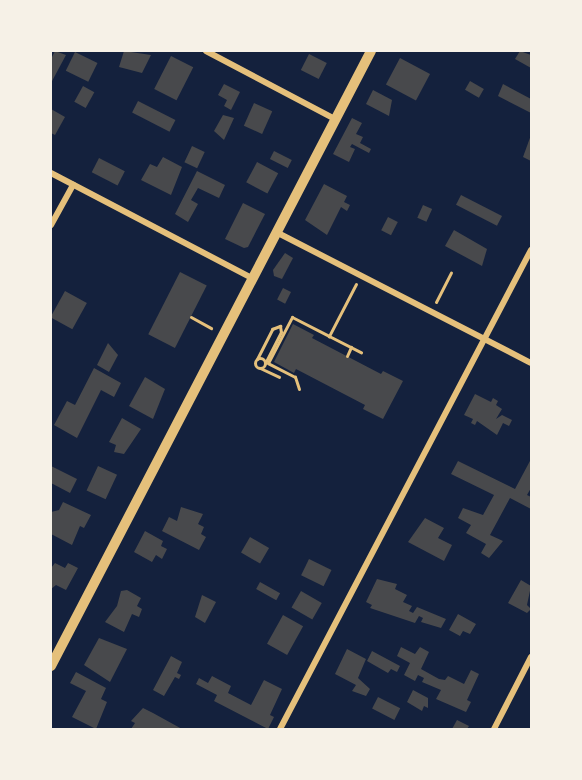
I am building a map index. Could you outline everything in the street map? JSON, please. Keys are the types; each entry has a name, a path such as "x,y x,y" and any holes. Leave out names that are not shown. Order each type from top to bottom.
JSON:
{"street":[{"path":"206,51 335,119"},
{"path":"51,666 371,51"},
{"path":"51,173 254,279"},
{"path":"51,225 73,185"},
{"path":"278,233 531,363"},
{"path":"280,729 531,250"},
{"path":"494,729 531,657"}],"path":[{"path":"435,303 451,273"},
{"path":"329,336 357,283"},
{"path":"191,317 212,327"},
{"path":"299,389 296,377 268,363 292,317 361,352"},
{"path":"256,359 275,326 280,326 282,330 276,343 260,368"},
{"path":"267,338 276,343"},
{"path":"347,356 351,347"},
{"path":"256,359 262,358 265,363"},
{"path":"256,359 260,368 279,378"}],"building":[{"path":"55,51 66,55 51,83 51,59"},
{"path":"124,51 151,55 142,73 119,67"},
{"path":"520,51 531,55 531,68 515,59"},
{"path":"75,52 97,63 88,82 66,71"},
{"path":"309,54 327,63 319,79 301,70"},
{"path":"171,56 193,67 176,100 154,89"},
{"path":"400,58 430,74 416,100 386,84"},
{"path":"470,81 484,89 479,98 465,90"},
{"path":"224,84 240,92 231,110 224,106 227,100 218,95"},
{"path":"503,84 531,99 531,113 498,96"},
{"path":"83,86 94,92 86,108 74,102"},
{"path":"373,90 392,100 389,116 366,104"},
{"path":"138,101 175,120 170,132 132,113"},
{"path":"254,103 272,111 262,134 244,126"},
{"path":"51,109 65,117 55,135 51,133"},
{"path":"223,115 234,118 224,140 214,131"},
{"path":"352,118 362,123 356,134 363,137 360,143 371,149 369,153 352,144 350,147 355,149 349,162 333,154"},
{"path":"531,135 531,161 523,157"},
{"path":"192,146 205,152 197,168 184,162"},
{"path":"274,151 292,160 288,168 270,159"},
{"path":"163,157 182,167 171,195 141,180 150,164 157,167"},
{"path":"99,158 125,171 118,185 92,172"},
{"path":"257,162 278,173 267,194 246,182"},
{"path":"197,171 225,185 219,198 198,188 191,200 198,204 188,222 175,214"},
{"path":"324,184 347,196 344,202 350,205 347,211 341,207 327,235 305,220"},
{"path":"461,195 502,216 497,226 456,205"},
{"path":"243,203 265,214 248,247 244,248 225,239"},
{"path":"423,205 432,209 426,222 417,218"},
{"path":"388,217 398,222 391,235 381,230"},
{"path":"454,230 487,249 482,266 445,246"},
{"path":"285,253 293,258 282,279 274,276 273,270"},
{"path":"180,272 207,286 175,348 148,334"},
{"path":"283,288 291,292 285,304 277,300"},
{"path":"65,291 87,303 72,329 51,318"},
{"path":"293,324 314,335 312,338 381,374 383,371 403,381 383,419 363,409 365,405 296,369 294,373 274,362"},
{"path":"108,343 118,355 109,372 97,365"},
{"path":"94,368 121,383 114,397 101,390 77,438 54,425 67,401 75,405"},
{"path":"145,377 165,389 153,419 129,406"},
{"path":"475,394 491,402 493,398 498,401 496,405 502,409 496,419 502,415 512,420 509,426 503,423 497,435 477,421 475,425 471,423 473,419 464,415"},
{"path":"122,418 141,429 124,454 114,452 116,445 109,442"},
{"path":"531,459 531,488 527,495 531,497 531,509 510,498 490,535 503,541 489,558 481,553 486,544 466,533 471,525 458,518 463,508 483,515 494,495 451,474 458,461 515,489"},
{"path":"51,466 77,479 70,493 51,483"},
{"path":"98,466 117,475 106,499 87,490"},
{"path":"63,502 91,515 84,528 80,526 72,545 51,534 51,512 59,510"},
{"path":"181,507 203,514 198,524 204,527 201,534 206,537 199,550 162,531 169,517 177,521"},
{"path":"425,518 444,528 438,538 452,545 444,561 408,542"},
{"path":"145,531 163,541 161,546 167,549 162,559 156,555 152,562 134,552"},
{"path":"250,537 269,548 260,564 241,553"},
{"path":"309,559 331,570 324,586 301,575"},
{"path":"55,563 65,568 68,563 78,568 66,590 56,585 51,589 51,568"},
{"path":"377,579 397,584 395,589 407,595 403,602 412,606 409,611 413,613 417,607 446,619 441,628 421,622 423,618 419,616 415,623 370,608 372,605 366,602"},
{"path":"521,580 531,586 527,605 531,609 527,613 508,603"},
{"path":"260,582 280,593 276,600 256,589"},
{"path":"127,590 141,598 137,606 142,609 139,617 132,614 124,632 105,622 117,606 121,591"},
{"path":"301,591 322,603 312,619 292,607"},
{"path":"202,595 216,602 205,623 195,617"},
{"path":"458,614 476,624 470,634 463,631 460,636 449,630"},
{"path":"283,615 303,626 287,655 267,644"},
{"path":"99,638 127,649 110,682 84,665"},
{"path":"401,647 415,654 420,647 429,652 421,669 439,679 445,680 448,676 464,684 471,670 479,674 467,700 471,702 466,712 436,699 441,690 422,682 424,678 418,675 415,681 404,675 410,663 397,656"},
{"path":"347,649 366,659 358,678 370,689 366,696 352,691 356,685 335,674"},
{"path":"372,651 400,666 397,672 391,669 388,673 367,661"},
{"path":"171,656 182,662 177,673 181,675 179,679 175,677 164,696 153,690"},
{"path":"76,672 106,688 101,699 107,702 96,729 72,717 86,691 70,683"},
{"path":"212,676 231,686 228,693 251,705 264,680 282,689 270,715 274,717 268,729 214,701 217,695 196,684 199,678 208,683"},
{"path":"413,690 428,698 428,708 424,706 422,711 407,702"},
{"path":"378,697 400,708 394,720 372,709"},
{"path":"143,708 182,729 131,729 135,723 131,721"},
{"path":"457,720 469,726 467,729 452,729"}]}
